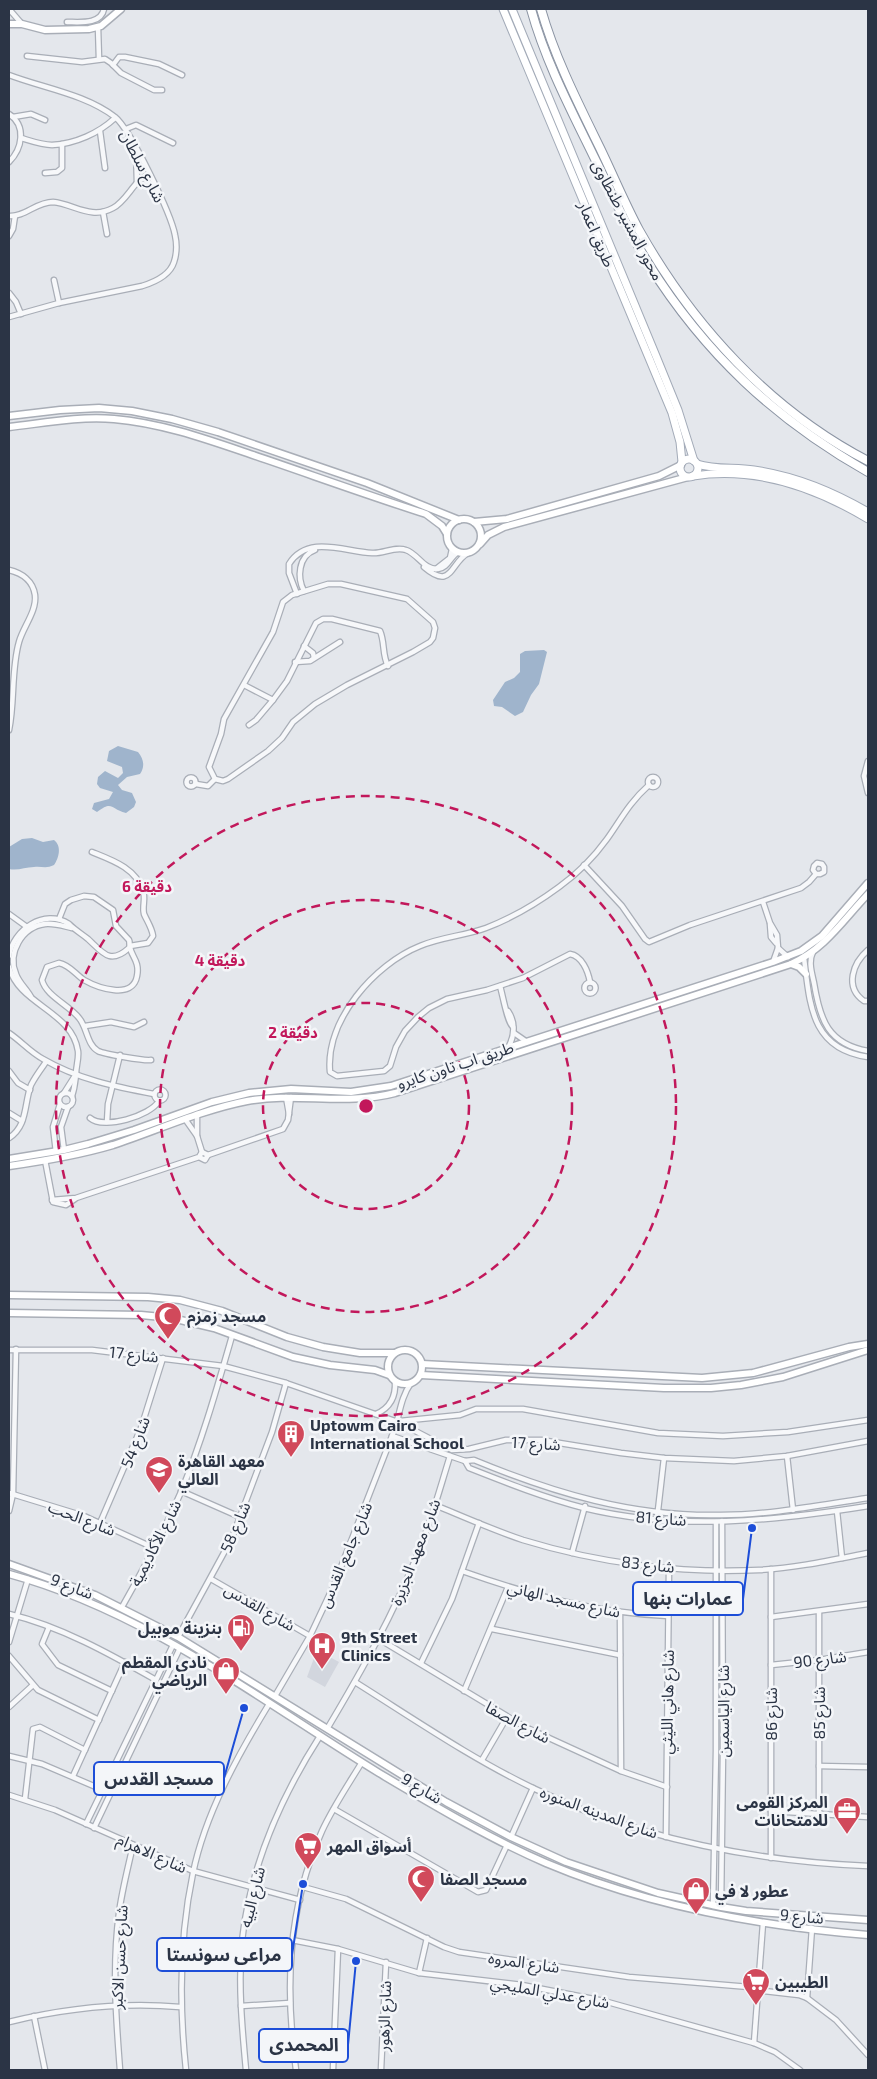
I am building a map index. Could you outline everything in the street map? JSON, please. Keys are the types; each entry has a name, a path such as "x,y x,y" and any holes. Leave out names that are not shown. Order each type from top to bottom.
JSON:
{"highway":[{"name":"محور المشير طنطاوى","path":"531,9 549,60 586,141 631,232 673,301 718,356 773,407 824,446 868,472"},
{"name":"محور المشير طنطاوى","path":"541,9 568,83 635,222 682,296 724,350 775,398 831,439 868,461"}],"main road":[{"path":"9,24 22,24 45,30 98,27 121,9"},
{"name":"طريق اعمار","path":"503,9 672,412 680,442 681,463"},
{"name":"طريق اعمار","path":"512,9 660,364 696,463"},
{"path":"9,416 73,409 132,411 202,427 374,485 459,520"},
{"path":"9,427 78,418 134,421 187,433 370,494 432,518 442,526 447,534"},
{"path":"868,512 828,491 786,476 754,470 713,467 687,459 659,476 507,520 474,522 465,519 459,520 450,525 447,534 448,544 455,550 468,553 475,550 488,535 504,527 690,476 736,474 785,481 826,496 868,519"},
{"path":"681,463 681,472 690,476"},
{"path":"690,476 697,471 696,463"},
{"path":"308,474 312,464"},
{"path":"370,494 374,485"},
{"path":"474,522 480,530 480,544"},
{"name":"طريق اب تاون كايرو","path":"9,1166 98,1149 197,1114 241,1102 288,1097 365,1099 380,1097 650,1010 774,966 788,956 801,951 822,936 868,883"},
{"name":"طريق اب تاون كايرو","path":"9,1158 64,1150 134,1130 212,1102 271,1090 351,1092 378,1089 469,1062 668,995 774,966 790,964 804,958 829,940 868,894"},
{"path":"804,958 822,936"},
{"path":"790,964 799,967 806,974"},
{"path":"650,1010 649,1007 661,1002 668,995"},
{"path":"589,1030 612,1019 610,1015"},
{"path":"450,1075 448,1072 462,1067 469,1062"},
{"path":"380,1097 420,1080 421,1078 419,1077"},
{"path":"332,1098 333,1091"},
{"path":"184,1119 189,1113 212,1102"},
{"path":"45,1160 64,1150"},
{"path":"9,1295 148,1297 180,1300 217,1309 287,1337 317,1346 360,1353 413,1351 419,1356 422,1364 420,1375 411,1383 406,1384 395,1381 389,1375 375,1370 343,1367 305,1360 193,1322 152,1315 9,1313"},
{"path":"422,1364 551,1372 709,1378 760,1372 849,1347 868,1344"},
{"path":"420,1375 680,1389 711,1388 741,1385 783,1377 868,1350"},
{"path":"389,1375 388,1363 394,1353"},
{"name":"شارع 9","path":"9,1564 71,1585 122,1607 178,1637 446,1802 511,1837 560,1860 658,1894 713,1906 746,1911 868,1920"},
{"name":"شارع 9","path":"9,1574 28,1579 100,1608 176,1646 434,1805 507,1845 557,1867 615,1889 676,1906 763,1923 868,1935"},
{"path":"830,1931 831,1918"},
{"path":"850,1919 851,1933"}],"street":[{"path":"9,9 22,24"},
{"path":"67,22 93,21 99,18 104,9"},
{"path":"98,27 99,59"},
{"path":"27,56 85,62 99,59 108,61 121,73 154,90 162,90"},
{"path":"113,65 119,57 126,57 162,65 182,75"},
{"name":"شارع سلطان","path":"9,75 80,100 106,111 115,118 126,129 135,144 173,226 176,237 176,253 171,268 155,282 59,303"},
{"path":"11,115 32,114 45,120"},
{"path":"9,162 17,152 21,138 18,124 11,115"},
{"path":"21,138 46,144 62,144 100,131 115,118"},
{"path":"126,129 136,125 173,142"},
{"path":"100,131 105,168"},
{"path":"45,173 57,172 62,168 62,144"},
{"path":"135,144 138,164 137,184"},
{"path":"9,236 13,229 12,216 48,202 58,203 85,212 103,212 112,209 124,200 142,178 149,175"},
{"path":"103,212 107,234"},
{"path":"9,317 59,303 54,280"},
{"path":"10,296 21,314"},
{"path":"297,594 289,568 293,559 307,550 323,546 372,553 401,549 414,554 430,568 436,568 449,561 455,550"},
{"path":"304,591 300,576 302,562 311,552 333,549 371,556 401,552 411,556 430,572 438,575 450,573 463,556 468,553"},
{"path":"293,559 302,562"},
{"path":"436,568 438,575"},
{"path":"9,570 18,573 28,580 33,587 35,598 33,609 23,629 17,648 9,730"},
{"path":"292,578 300,576"},
{"path":"328,584 341,584 407,599 433,622 433,638 430,642 388,666 347,685 315,704 296,719 282,738 268,751 228,779 223,781 215,779 210,770 210,764 226,715 273,632 283,602 287,598 304,591 328,584"},
{"path":"249,725 256,720 287,681 316,623 323,619 332,619 377,630 382,638 384,657 388,666"},
{"path":"295,662 310,662 340,642"},
{"path":"304,646 312,653 314,658"},
{"path":"244,686 273,700"},
{"path":"868,761 864,776 868,793"},
{"path":"196,784 208,786 215,779"},
{"path":"590,982 586,969 580,959 570,954 523,978 500,986 447,999 427,1009 405,1031 396,1047 390,1066 384,1072 337,1076 330,1072 334,1040 350,1006 360,990 388,963 418,947 484,928 512,917 541,900 584,865 607,839 630,804 649,785"},
{"path":"9,956 15,938 28,928 39,921 59,919 86,937 100,952 108,956 117,956 130,947 148,943 153,936 144,911 142,888 126,867 92,852"},
{"path":"584,865 615,898 649,942 690,925 763,902 804,886 816,874"},
{"path":"59,919 68,902 84,896 94,897 112,909 116,926 129,940 136,959 137,976 133,984 126,989 112,990 96,986 83,979 68,966 60,963 50,965 44,971 42,980 46,988 78,1016 85,1026 94,1048 101,1052 139,1060 151,1060"},
{"path":"763,902 770,923 772,937 788,956"},
{"path":"9,914 28,928"},
{"path":"32,998 18,980 13,965 13,957 18,941 28,928 46,924 73,928"},
{"path":"774,966 777,945"},
{"path":"868,950 857,962 852,976 853,985 858,996 864,1001 868,1001"},
{"path":"813,952 811,967 818,1005 827,1028 844,1043 856,1049 868,1051"},
{"path":"804,958 812,1011 820,1031 837,1047 846,1052 868,1057"},
{"path":"9,967 16,984 24,993 59,1020 72,1033 78,1051 77,1083 72,1096 73,1103 68,1107 61,1127 64,1150"},
{"path":"500,986 507,1010 514,1019 514,1033 508,1048"},
{"path":"85,1026 105,1022 134,1027 144,1022"},
{"path":"9,1033 46,1062 112,1086 154,1094"},
{"path":"514,1033 527,1042"},
{"path":"106,1122 120,1055"},
{"path":"9,1138 18,1130 30,1090 46,1062"},
{"path":"9,1072 18,1083 30,1090"},
{"path":"56,1152 53,1127 60,1104 60,1096 76,1074"},
{"path":"90,1118 95,1121 106,1122 147,1113 165,1097 164,1091 158,1090 154,1094"},
{"path":"64,1093 72,1096"},
{"path":"154,1094 156,1100 160,1101"},
{"path":"202,1152 208,1154 283,1129 289,1114 288,1097"},
{"path":"60,1104 68,1107"},
{"path":"9,1113 22,1121"},
{"path":"45,1160 52,1200 57,1204 66,1205 76,1198 199,1157 202,1152 198,1136 197,1114"},
{"path":"184,1119 198,1136"},
{"path":"199,1157 205,1160 208,1154"},
{"name":"شارع الأكاديمية","path":"122,1607 154,1548 181,1491 204,1432 232,1336"},
{"path":"9,1511 16,1349"},
{"name":"شارع 17","path":"9,1350 92,1350 223,1366 286,1382 398,1422 452,1450 469,1449 506,1440 541,1440 664,1458 734,1461 787,1456 868,1441"},
{"name":"شارع 54","path":"100,1523 141,1428 163,1358"},
{"path":"376,1414 385,1409 392,1401 395,1392 395,1381"},
{"name":"شارع 58","path":"178,1637 232,1538 272,1432 286,1382"},
{"path":"392,1436 398,1422 400,1404 411,1383"},
{"path":"398,1422 460,1415 476,1409 523,1409 658,1433 723,1436 788,1432 868,1420"},
{"name":"شارع 81","path":"392,1436 465,1461 474,1460 529,1482 586,1500 622,1507 722,1515 868,1498"},
{"name":"شارع جامع القدس","path":"275,1696 310,1636 334,1584 392,1436"},
{"name":"شارع معهد الجزيرة","path":"327,1729 379,1639 418,1554 452,1450"},
{"path":"787,1456 794,1516"},
{"path":"657,1519 664,1458"},
{"name":"شارع 81","path":"465,1461 469,1468 584,1508 657,1519 722,1522 794,1516 868,1506"},
{"path":"181,1491 240,1517"},
{"name":"شارع الحب","path":"11,1493 68,1510 154,1548"},
{"path":"572,1553 586,1500"},
{"name":"شارع 83","path":"435,1505 523,1539 572,1553 637,1564 715,1570 771,1569 868,1554"},
{"path":"837,1511 842,1558"},
{"name":"شارع الياسمين","path":"713,1906 716,1751 716,1515"},
{"name":"شارع الياسمين","path":"721,1907 723,1752 722,1515"},
{"path":"421,1663 452,1599 479,1523"},
{"name":"شارع هاني الليثي","path":"666,1837 669,1567"},
{"name":"شارع 86","path":"771,1569 771,1858"},
{"name":"شارع مسجد الهاني","path":"462,1571 508,1588 555,1600 620,1613 668,1616"},
{"path":"9,1642 28,1579"},
{"name":"شارع القدس","path":"211,1579 310,1636"},
{"path":"464,1691 508,1588"},
{"path":"771,1617 868,1604"},
{"name":"شارع 85","path":"819,1612 819,1815"},
{"path":"620,1613 621,1771"},
{"path":"9,1614 49,1627 125,1662 156,1680"},
{"path":"49,1627 42,1644 58,1665 112,1691"},
{"path":"492,1629 620,1655"},
{"name":"شارع الصفا","path":"379,1639 507,1717 557,1743 621,1771 667,1787"},
{"path":"715,1645 723,1645"},
{"path":"86,1824 156,1680 176,1646"},
{"path":"94,1828 176,1646"},
{"name":"شارع 90","path":"771,1665 868,1652"},
{"path":"9,1656 38,1690 99,1720"},
{"path":"73,1776 125,1662"},
{"name":"شارع المدينه المنوره","path":"355,1682 482,1760 533,1788 598,1816 666,1837 714,1849 771,1858 868,1866"},
{"path":"9,1707 33,1685"},
{"path":"186,2070 180,2007 182,1951 193,1871 210,1820 225,1784 269,1704"},
{"path":"482,1760 507,1717"},
{"path":"25,1799 31,1733 36,1727 40,1727 85,1750"},
{"path":"716,1734 723,1735"},
{"name":"شارع البيه","path":"246,2070 241,2006 242,1942 247,1911 278,1812 300,1768 320,1736"},
{"path":"716,1751 723,1752"},
{"path":"9,1756 28,1760 73,1776 103,1790"},
{"path":"296,2070 289,1970 292,1940 300,1900 314,1852 334,1809 362,1762"},
{"path":"819,1766 868,1767"},
{"path":"511,1837 533,1788"},
{"name":"شارع الاهرام","path":"9,1795 25,1799 86,1824 193,1871 300,1900"},
{"path":"334,1809 478,1892 486,1890 507,1845"},
{"path":"771,1811 868,1817"},
{"name":"شارع حسن الاكبر","path":"120,2070 115,2005 115,1968 119,1912 133,1846"},
{"name":"شارع المروه","path":"303,1887 346,1899 459,1952 629,1976 724,1984 807,1998"},
{"path":"754,2043 763,1923"},
{"path":"812,1928 807,1998 836,2020 868,2055"},
{"path":"419,1973 427,1938"},
{"name":"شارع عدلي المليجي","path":"292,1940 338,1948 419,1973 510,1983 590,1998 754,2043 775,2052 800,2070"},
{"path":"333,2070 338,1948"},
{"name":"شارع الزهور","path":"381,2070 386,1962"},
{"path":"241,2006 290,2003"},
{"path":"9,2022 68,2010 115,2005 180,2007"},
{"path":"34,2016 46,2070"}],"shaded area":[{"name":"9th Street Clinics","path":"317,1650 339,1662 325,1687 307,1677"}],"water":[{"path":"544,650 547,652 539,684 523,712 515,716 502,707 494,706 493,700 505,682 514,678 520,672 520,654 525,651"},
{"path":"118,746 138,752 143,760 143,769 140,774 127,777 118,785 122,790 132,793 136,802 134,807 126,813 112,806 102,808 97,812 92,809 94,803 109,799 113,792 100,788 97,784 98,777 105,771 118,778 123,773 122,767 107,761 109,751"},
{"path":"32,838 43,842 54,840 57,843 59,852 54,865 15,870 9,869 9,847 22,839"}],"place":[{"name":"مسجد زمزم","path":"168,1340"},
{"name":"Uptowm Cairo International School","path":"291,1458"},
{"name":"معهد القاهرة العالي","path":"159,1494"},
{"name":"عمارات بنها","path":"752,1528"},
{"name":"بنزينة موبيل","path":"241,1652"},
{"name":"9th Street Clinics","path":"322,1670"},
{"name":"نادي المقطم الرياضي","path":"226,1695"},
{"name":"مسجد القدس","path":"244,1708"},
{"name":"المركز القومى للامتحانات","path":"847,1835"},
{"name":"أسواق المهر","path":"308,1870"},
{"name":"مراعى سونستا","path":"303,1884"},
{"name":"مسجد الصفا","path":"421,1903"},
{"name":"عطور لا في","path":"696,1915"},
{"name":"المحمدى","path":"356,1961"},
{"name":"الطيبين","path":"756,2006"}]}
